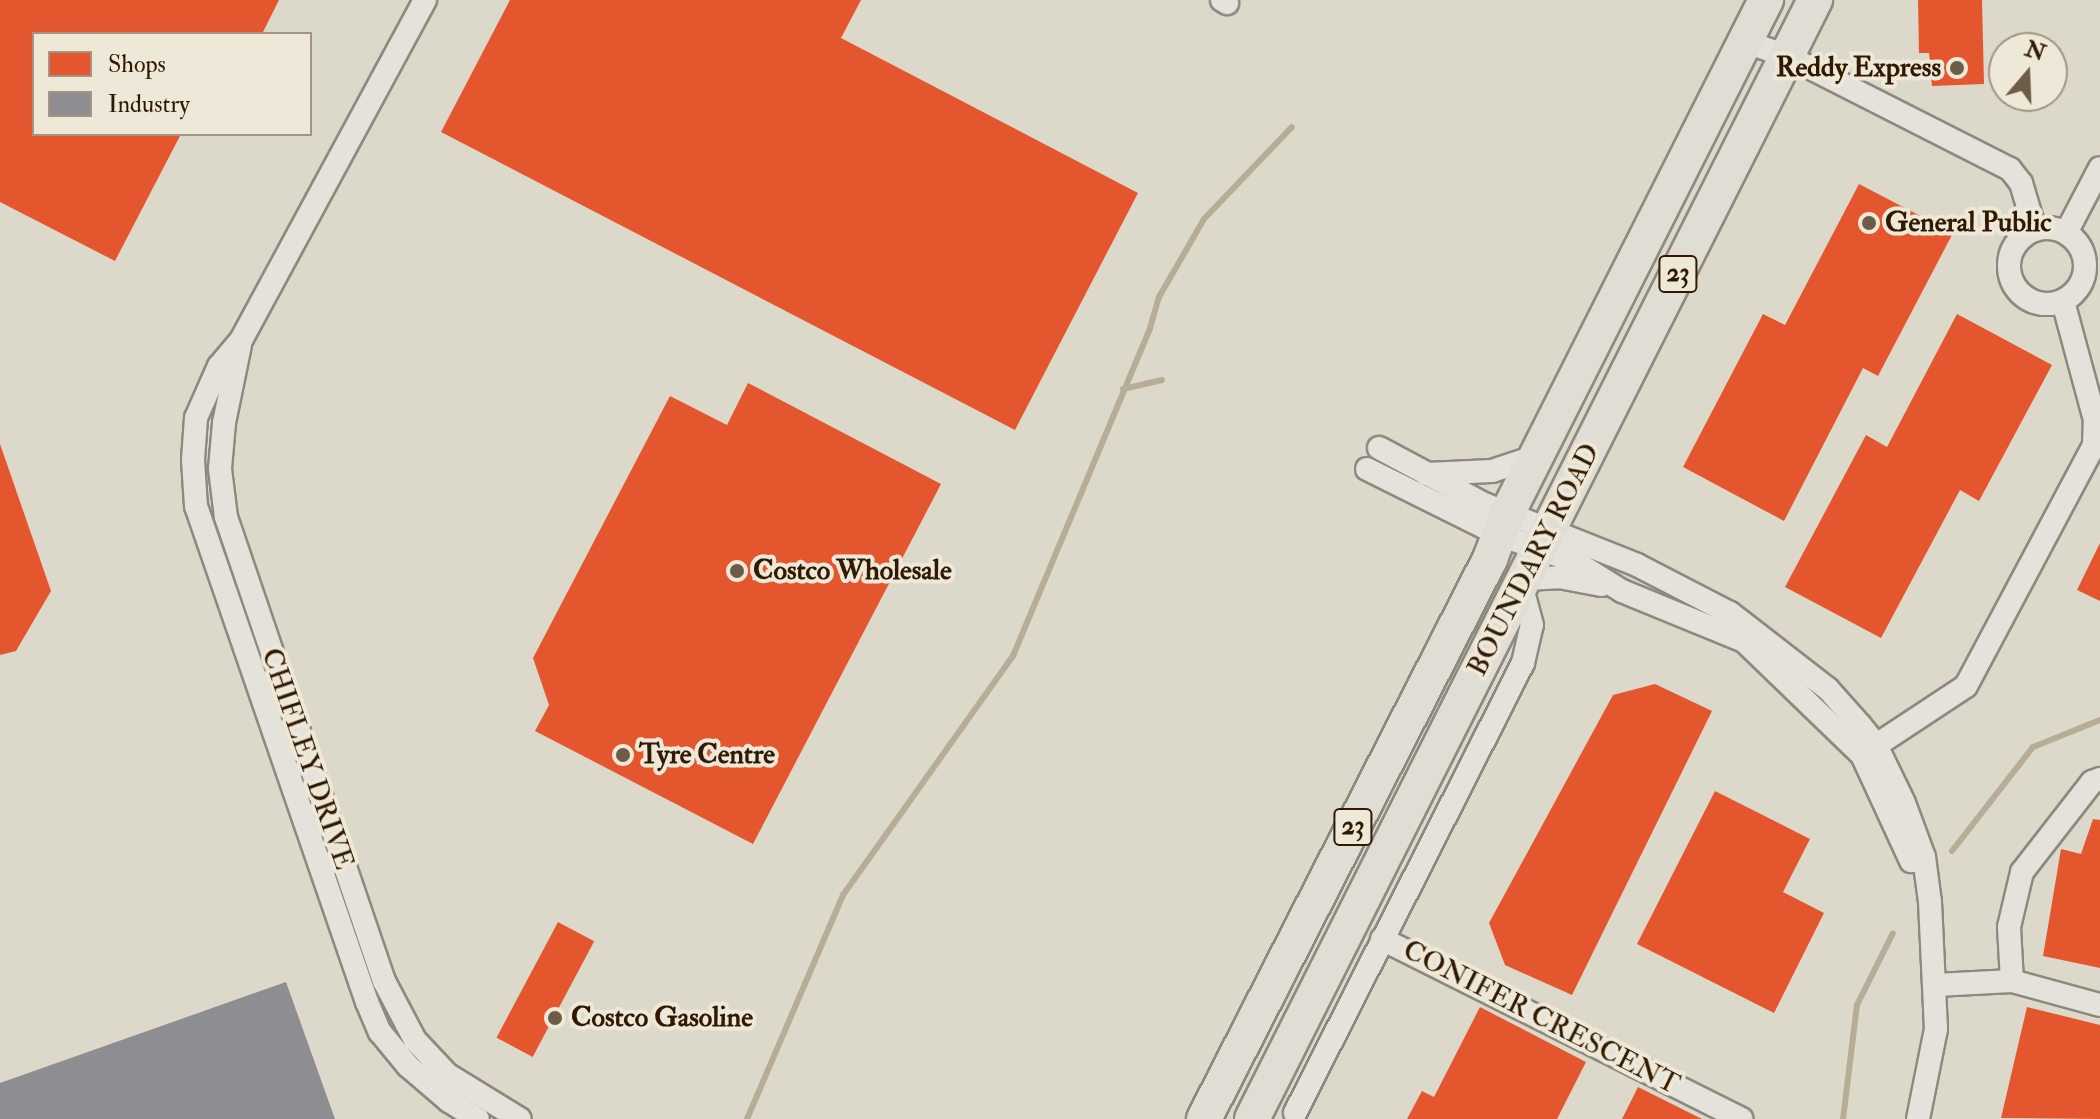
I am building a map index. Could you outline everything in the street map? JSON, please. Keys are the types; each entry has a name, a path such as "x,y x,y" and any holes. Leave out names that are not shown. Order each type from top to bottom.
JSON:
{"main road":[{"path":"1756,22 1784,17 1808,0"},
{"name":"BOUNDARY ROAD","path":"1252,1119 1815,0"},
{"name":"BOUNDARY ROAD","path":"1204,1119 1756,22"}],"street":[{"name":"CHIFLEY DRIVE","path":"425,0 241,340 219,366 196,418 193,460 196,506 367,1002 380,1032 408,1066 449,1101 478,1119"},
{"path":"1756,22 1787,56 2010,169 2021,183 2035,230"},
{"path":"2066,233 2100,168"},
{"path":"2048,228 2066,233 2083,252 2085,266 2076,290 2063,301 2037,302 2024,296 2010,274 2010,259 2015,247 2035,230 2048,228"},
{"path":"1869,750 1966,686 2094,445 2095,420 2063,301"},
{"name":"CHIFLEY DRIVE","path":"241,340 224,423 220,469 226,517 359,910 390,996 415,1040 448,1075 520,1119"},
{"path":"1379,448 1503,525"},
{"path":"1425,474 1492,471 1537,456"},
{"path":"1367,469 1503,525 1637,565 1730,613 1828,689 1904,803 1924,857 1936,985 1936,1029 1918,1119"},
{"path":"1544,539 1622,591 1744,641 1869,750"},
{"path":"1294,1116 1528,652 1532,625 1524,583 1559,577 1622,591"},
{"path":"2012,981 2009,927 2022,872 2092,782 2100,779"},
{"name":"CONIFER CRESCENT","path":"1382,939 1741,1119"},
{"path":"1936,985 2012,981 2100,1005"},
{"path":"1283,1055 1294,1116"}],"building: Shops":[{"path":"0,0 279,0 263,32 32,32 32,136 180,136 115,261 0,202"},
{"path":"510,0 861,0 841,38 1138,193 1015,430 441,132"},
{"path":"1918,0 1982,0 1984,84 1932,86 1929,53 1919,53"},
{"path":"1859,184 1953,233 1878,376 1863,368 1784,521 1683,467 1763,314 1785,325"},
{"path":"1957,314 2052,365 1979,501 1960,490 1881,638 1785,587 1866,435 1887,447"},
{"name":"Costco Wholesale","path":"748,383 941,484 753,844 535,731 549,705 533,658 670,396 727,425"},
{"path":"0,444 51,591 16,651 0,655"},
{"path":"2100,543 2100,601 2077,590"},
{"path":"1655,684 1712,711 1572,995 1505,965 1489,923 1613,695"},
{"path":"1715,791 1810,839 1783,892 1824,913 1774,1013 1637,944"},
{"path":"2093,819 2100,820 2100,968 2043,956 2061,849 2081,854"},
{"path":"558,922 594,941 533,1057 496,1038"},
{"path":"1480,1007 1586,1062 1557,1119 1407,1119 1422,1091 1434,1097"},
{"path":"2027,1007 2100,1025 2100,1119 2001,1118"},
{"path":"1638,1087 1702,1119 1622,1119"}],"building: Industry":[{"path":"286,982 335,1119 0,1119 0,1083"}],"waterway":[{"path":"747,1119 843,895 1013,656 1150,328 1159,297 1204,219 1292,127"},
{"path":"1123,389 1162,380"},
{"path":"1952,851 2033,747 2100,720"},
{"path":"1843,1119 1857,1005 1893,933"}],"place":[{"name":"Reddy Express","path":"1957,68"},
{"name":"General Public","path":"1869,223"},
{"name":"Costco Wholesale","path":"737,571"},
{"name":"Tyre Centre","path":"623,755"},
{"name":"Costco Gasoline","path":"555,1018"}]}
